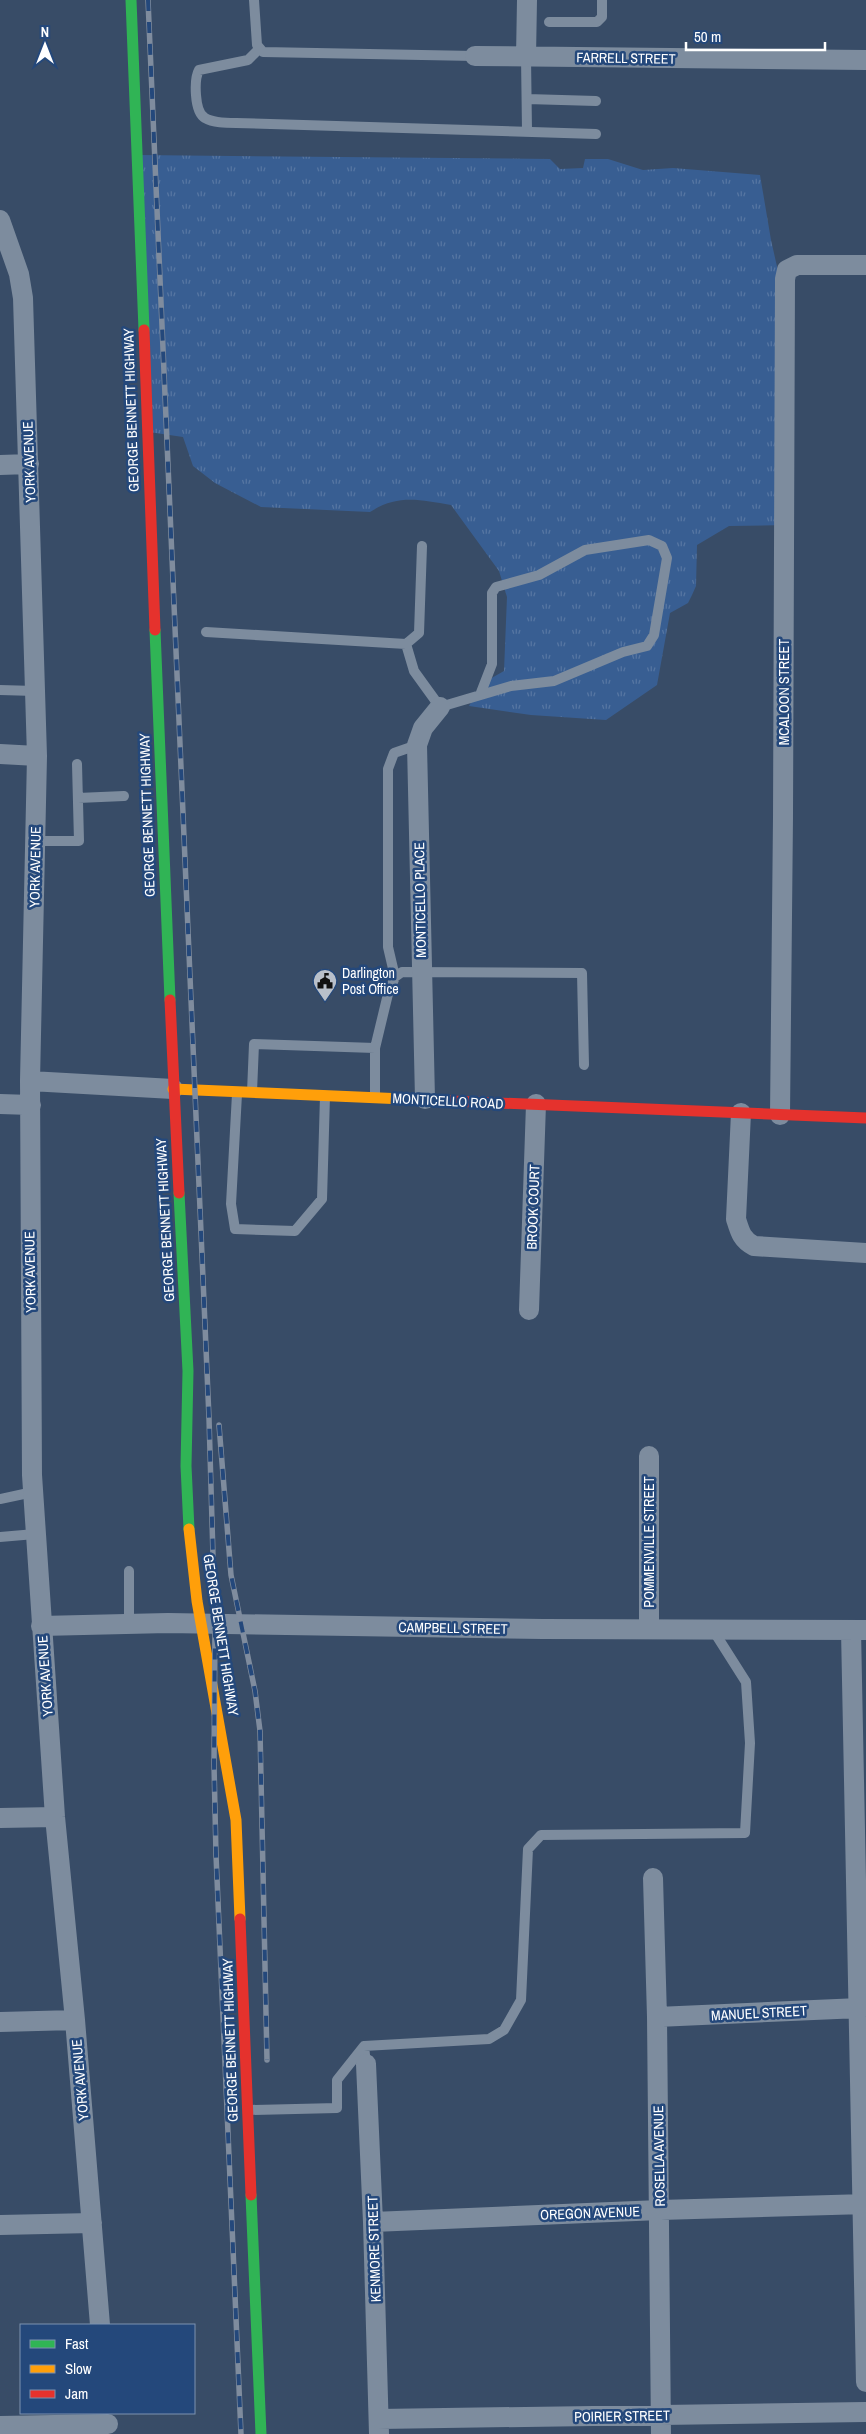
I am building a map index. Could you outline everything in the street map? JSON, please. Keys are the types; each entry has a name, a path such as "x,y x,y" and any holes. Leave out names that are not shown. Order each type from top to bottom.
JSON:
{"main road":[{"name":"GEORGE BENNETT HIGHWAY","path":"131,0 173,1089 188,1371 187,1483 194,1570 201,1624 236,1820 261,2434"},
{"name":"MONTICELLO ROAD","path":"173,1089 866,1118"}],"street":[{"path":"526,56 527,0"},
{"name":"FARRELL STREET","path":"475,56 866,60"},
{"name":"YORK AVENUE","path":"0,220 7,258 20,274 23,298 35,691 36,841 30,1081 33,1492 55,1817 75,2020 100,2324"},
{"name":"MCALOON STREET","path":"780,1115 785,547 785,278 787,270 797,265 866,265"},
{"path":"0,465 29,464"},
{"name":"MONTICELLO PLACE","path":"426,1100 417,745 423,728 440,707"},
{"path":"0,754 36,756"},
{"name":"MONTICELLO ROAD","path":"30,1081 173,1089"},
{"path":"0,1104 30,1105"},
{"name":"BROOK COURT","path":"529,1310 536,1104"},
{"path":"741,1113 736,1219 740,1234 745,1241 754,1246 866,1253"},
{"name":"POMMENVILLE STREET","path":"649,1456 650,1628"},
{"name":"CAMPBELL STREET","path":"41,1626 201,1624 543,1629 858,1630"},
{"path":"858,1630 860,2008 866,2382"},
{"path":"0,1818 55,1817"},
{"name":"ROSELLA AVENUE","path":"653,1878 660,2210 661,2424"},
{"name":"MANUEL STREET","path":"657,2017 860,2008"},
{"path":"0,2022 75,2020"},
{"name":"KENMORE STREET","path":"365,2055 374,2222 379,2427"},
{"name":"OREGON AVENUE","path":"374,2222 864,2204"},
{"path":"0,2225 92,2223"},
{"name":"POIRIER STREET","path":"379,2427 661,2424 866,2412"},
{"path":"0,2426 108,2424"}],"lane":[{"path":"254,0 259,49"},
{"path":"549,22 597,22 602,17 602,0"},
{"path":"259,49 264,52 475,56"},
{"path":"259,49 248,60 200,70 196,76 195,85 199,112 204,118 228,123 596,134"},
{"path":"526,56 527,131"},
{"path":"526,99 596,101"},
{"path":"406,644 414,672 440,707 511,686 554,681 623,652 647,646 654,635 667,558 662,546 649,540 584,550 539,575 496,587 492,593 492,664 480,695"},
{"path":"206,632 406,644 419,633 422,546"},
{"path":"0,690 35,691"},
{"path":"375,1097 375,1048 395,977 388,947 388,769 394,753 417,745"},
{"path":"36,841 79,841 78,764"},
{"path":"78,798 124,796"},
{"path":"395,977 402,972 582,973 584,1065"},
{"path":"252,1093 254,1044 375,1048"},
{"path":"238,1092 231,1204 235,1229 294,1231 322,1199 325,1096"},
{"path":"0,1499 33,1492"},
{"path":"0,1537 35,1534"},
{"path":"130,1571 130,1624"},
{"path":"248,2110 337,2108 337,2080 365,2055 490,2039 504,2030 520,2000 528,1849 541,1835 745,1833 750,1743 746,1682 713,1629"}],"green space":[{"path":"138,155 550,159 560,169 583,168 585,159 608,159 643,170 673,168 760,175 771,240 785,302 787,525 729,526 697,545 696,586 688,603 670,613 657,685 606,720 531,715 469,706 481,684 504,671 507,597 499,571 451,505 409,500 380,506 370,512 261,507 215,483 193,466 183,437 149,432"}],"railway":[{"path":"148,0 209,1418 215,1625 214,1764 216,1855 241,2434"},
{"path":"219,1425 231,1575 255,1691 260,1731 267,2060"}],"traffic: fast":[{"path":"131,0 144,330"},
{"path":"155,630 170,1000"},
{"path":"179,1193 188,1371 186,1466 189,1529"},
{"path":"251,2195 261,2434"}],"traffic: slow":[{"path":"173,1089 450,1101"},
{"path":"189,1529 197,1601 236,1820 240,1919"}],"traffic: jam":[{"path":"144,330 155,630"},
{"path":"170,1000 179,1193"},
{"path":"450,1101 866,1118"},
{"path":"240,1919 251,2195"}],"place":[{"name":"Darlington Post Office","path":"325,1002"}]}
